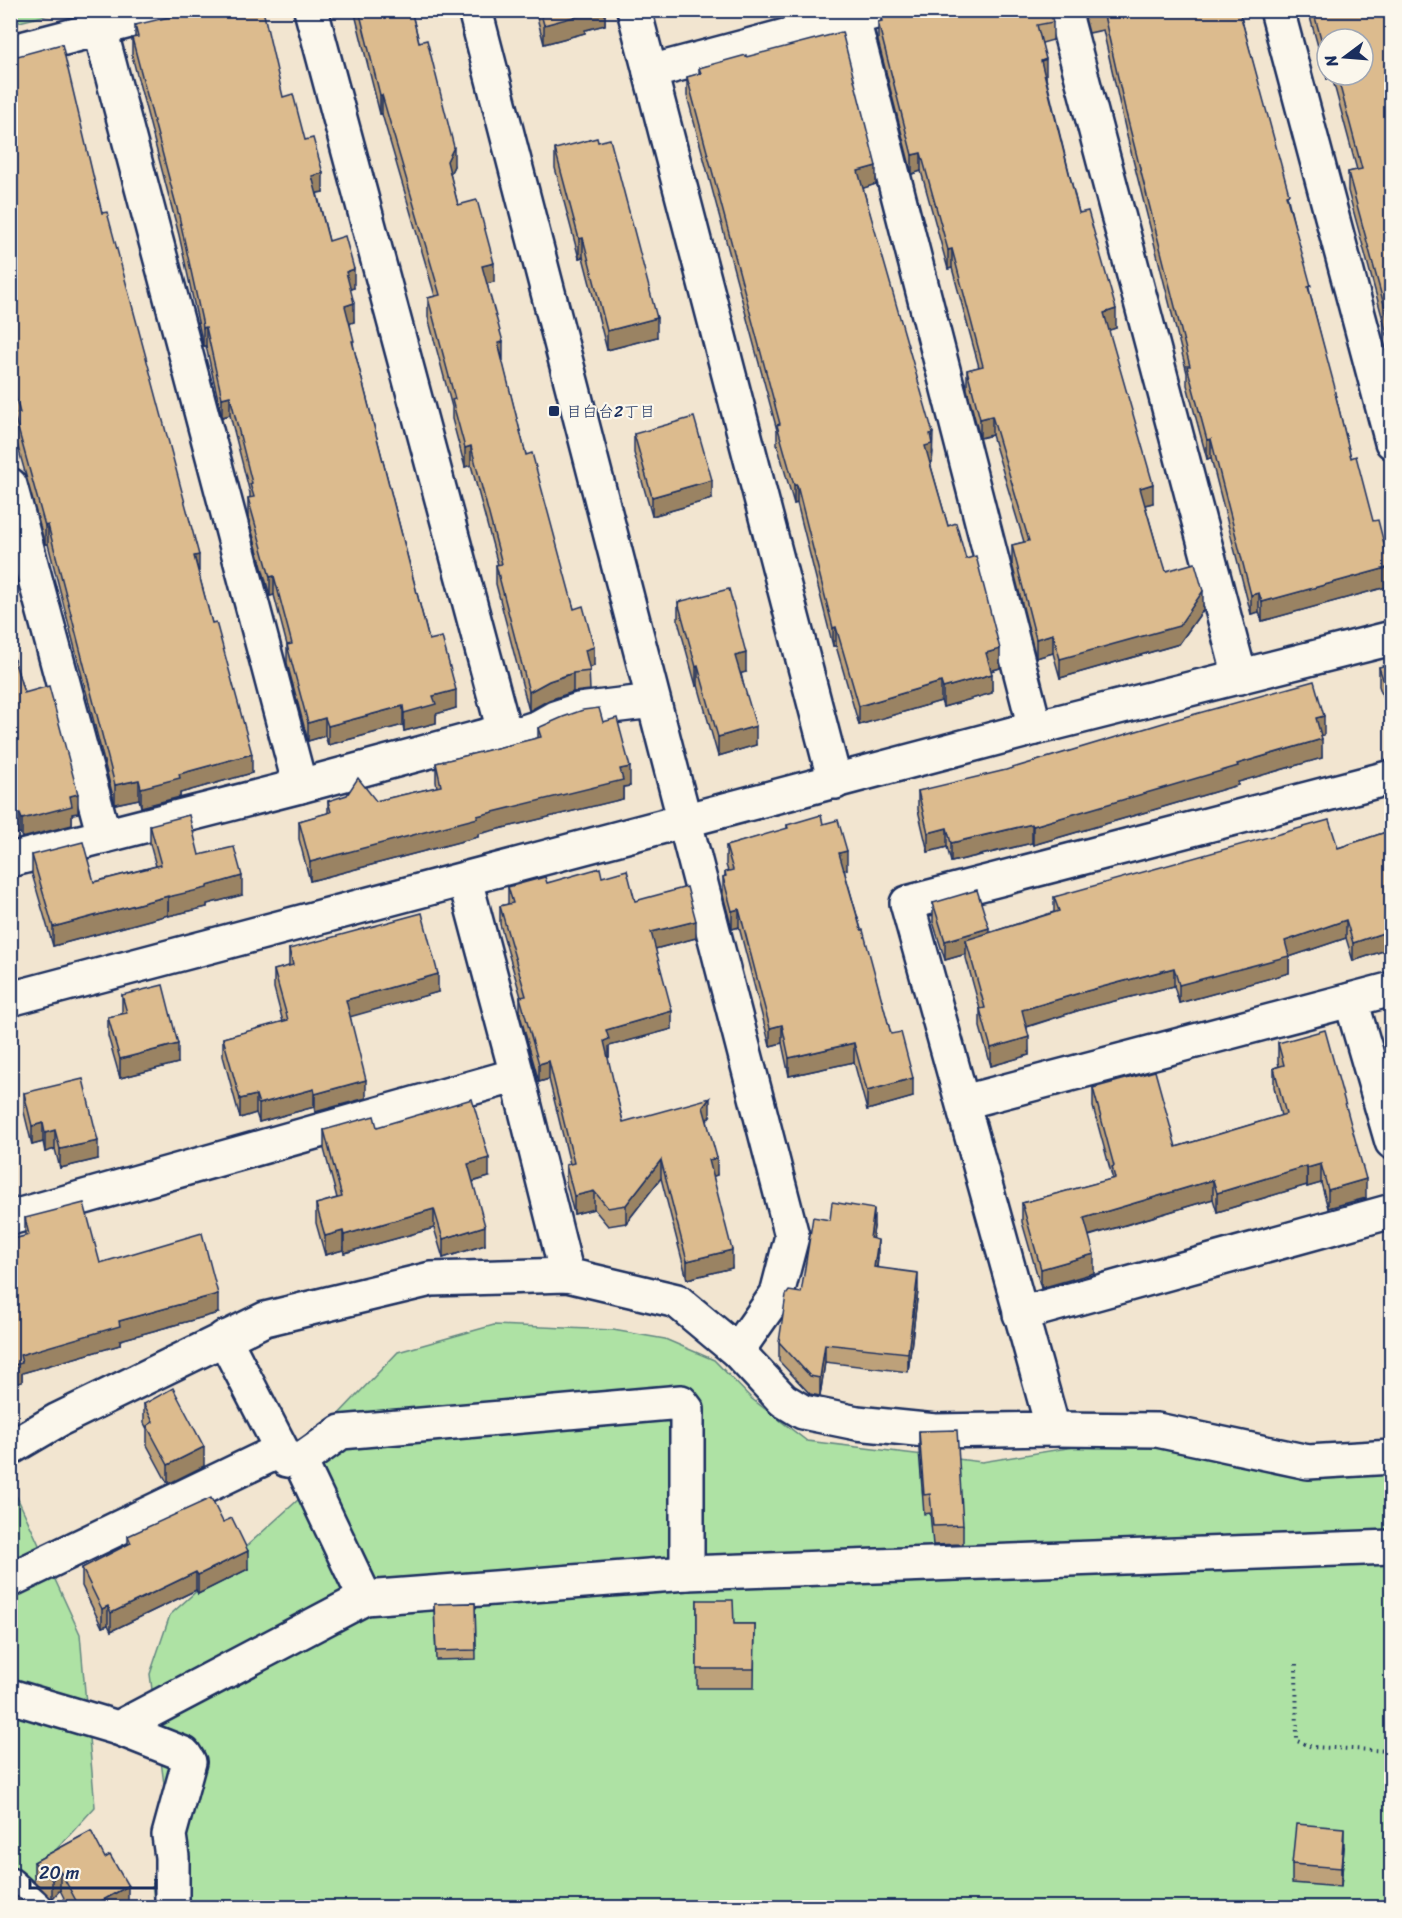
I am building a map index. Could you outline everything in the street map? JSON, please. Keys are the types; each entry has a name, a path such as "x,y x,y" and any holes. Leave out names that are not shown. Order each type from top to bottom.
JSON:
{"street":[{"path":"10,52 172,10"},
{"path":"311,10 504,731"},
{"path":"475,10 792,1236 777,1294 737,1351"},
{"path":"634,10 835,782"},
{"path":"1064,10 1240,677"},
{"path":"1277,10 1392,442"},
{"path":"650,72 868,15 1035,728"},
{"path":"100,29 300,786"},
{"path":"10,485 104,836"},
{"path":"10,999 1035,728 1392,638"},
{"path":"10,860 504,731 521,734 579,710 653,701"},
{"path":"1053,1429 907,903 1392,777"},
{"path":"465,880 518,1075 567,1275"},
{"path":"964,1102 1392,989"},
{"path":"1351,1000 1392,1142"},
{"path":"10,1218 518,1075"},
{"path":"1020,1314 1392,1211"},
{"path":"10,1448 58,1420 265,1319 431,1279 567,1275 677,1300 737,1351 783,1400 803,1412 857,1423 935,1431 1157,1430 1308,1462 1392,1457"},
{"path":"224,1338 290,1455 365,1598"},
{"path":"10,1580 341,1432 681,1402 687,1410 687,1574"},
{"path":"118,1728 365,1598 687,1574 1392,1547"},
{"path":"10,1696 118,1728 184,1754 189,1762 169,1835 172,1857 172,1908"},
{"path":"10,1885 36,1908"}],"path":[{"path":"1296,1664 1298,1742 1312,1748 1392,1751"}],"green space":[{"path":"11,10 64,10 64,11 11,24"},
{"path":"494,1325 613,1330 665,1339 714,1360 752,1399 807,1441 982,1462 1154,1434 1391,1461 1391,1907 155,1907 152,1885 166,1800 150,1674 170,1615 299,1499 337,1416 398,1352"},
{"path":"17,1497 80,1634 95,1807 34,1874 45,1907 11,1907 10,1500"}],"building":[{"path":"199,10 263,10 283,97 293,94 305,140 313,138 323,173 312,176 329,241 345,236 354,269 346,272 354,303 345,306 354,341 352,341 429,640 442,637 456,690 433,696 436,704 404,713 403,706 328,726 325,718 308,723 287,645 292,644 274,576 270,577 248,498 254,497 250,484 252,483 230,396 222,398 206,327 203,328 179,216 132,38 138,37 135,25"},
{"path":"359,10 411,10 419,42 427,40 454,147 447,161 458,205 477,200 494,263 482,266 503,342 498,343 526,455 532,453 574,609 583,606 594,647 585,650 590,671 573,673 549,681 529,692 496,565 502,564 471,446 465,448 452,400 455,399 428,298 440,295 382,95 380,95"},
{"path":"540,10 589,10 585,14 544,25"},
{"path":"909,10 1050,10 1053,22 1037,25 1046,59 1041,61 1079,213 1088,211 1116,309 1104,313 1153,484 1140,488 1160,558 1162,558 1166,571 1195,563 1203,591 1179,626 1060,659 1053,634 1036,639 1012,545 1029,541 992,416 980,419 967,370 983,366 952,249 948,250 921,153 912,155 878,22 882,21 881,18"},
{"path":"1089,10 1239,10 1289,194 1286,195 1311,286 1308,287 1351,458 1356,456 1373,521 1378,520 1390,567 1262,602 1259,593 1251,595 1211,439 1207,440 1187,366 1190,366 1126,113 1103,11 1089,14"},
{"path":"1313,10 1392,10 1392,334 1348,172 1362,169 1340,87 1375,87 1375,27 1318,27"},
{"path":"842,32 876,166 858,171 933,433 930,434 932,444 925,446 948,526 956,523 966,559 976,556 1000,649 986,653 992,674 943,688 941,682 859,706 836,627 833,628 797,485 794,485 777,425 780,424 687,77 701,73 699,68"},
{"path":"62,44 102,213 107,212 199,555 194,556 212,623 216,622 252,754 179,774 180,778 141,788 139,780 115,785 48,525 45,526 14,414 20,413 10,377 10,58"},
{"path":"597,138 598,142 610,139 657,318 607,331 583,238 579,239 555,149"},
{"path":"694,417 712,480 652,497 634,434"},
{"path":"729,589 746,653 735,656 756,726 718,737 678,602"},
{"path":"10,646 24,693 49,686 78,794 70,796 72,806 22,819 20,814 10,816"},
{"path":"1392,664 1392,706 1379,667"},
{"path":"1314,681 1324,716 1316,718 1322,739 1033,826 1032,824 951,843 947,828 928,833 918,791 1006,770"},
{"path":"599,708 603,722 617,718 630,767 620,769 623,780 477,816 478,818 310,862 299,821 331,812 328,801 347,795 358,778 376,801 441,786 436,763 541,737 538,728 583,710"},
{"path":"189,815 199,855 234,847 242,876 207,886 207,888 168,896 53,927 32,855 83,842 94,882 161,865 150,825"},
{"path":"821,815 823,824 838,820 847,851 839,853 861,930 863,930 891,1034 901,1032 913,1078 867,1091 854,1043 789,1058 782,1025 770,1028 739,909 732,911 723,877 726,876 725,872 733,870 726,846 788,828 787,825"},
{"path":"1329,820 1338,848 1392,830 1392,930 1353,943 1346,920 1285,941 1289,956 1179,985 1174,968 1083,992 1022,1010 1029,1037 991,1048 980,1009 985,1008 966,940 1059,911 1054,897"},
{"path":"600,868 602,877 627,870 635,901 687,887 696,921 651,932 672,1011 606,1030 609,1039 604,1041 623,1122 710,1098 703,1107 717,1158 709,1160 732,1250 687,1261 661,1160 626,1205 608,1208 594,1191 574,1196 566,1165 574,1163 549,1061 539,1064 520,997 526,996 500,906 513,903 508,887 545,877 547,883"},
{"path":"977,890 989,928 945,941 933,903"},
{"path":"422,913 438,974 346,1000 366,1080 315,1094 314,1089 259,1104 256,1095 240,1099 223,1038 288,1020 274,970 293,965 289,949"},
{"path":"163,985 178,1044 120,1059 108,1017 127,1013 122,995"},
{"path":"1325,1030 1366,1179 1328,1190 1321,1164 1307,1168 1307,1166 1217,1193 1213,1180 1084,1218 1094,1254 1041,1269 1022,1203 1115,1178 1112,1167 1114,1166 1093,1088 1155,1071 1176,1147 1286,1114 1274,1068 1284,1065 1278,1043"},
{"path":"83,1079 98,1141 60,1149 55,1130 45,1133 43,1123 32,1126 24,1093"},
{"path":"472,1099 489,1158 468,1164 485,1226 443,1239 434,1209 344,1235 343,1231 325,1236 316,1204 342,1197 324,1130 374,1116 377,1127"},
{"path":"832,1202 874,1209 870,1238 878,1240 874,1267 918,1273 908,1353 825,1344 820,1378 810,1376 779,1342 786,1295 789,1291 801,1293 813,1217 830,1220"},
{"path":"84,1203 100,1263 202,1233 218,1294 119,1321 120,1326 20,1355 22,1363 10,1366 10,1240 29,1235 25,1218"},
{"path":"173,1388 204,1447 168,1465 147,1426 153,1422 144,1404"},
{"path":"957,1430 963,1525 933,1526 930,1494 924,1495 919,1431"},
{"path":"211,1498 223,1522 232,1518 248,1551 198,1575 196,1572 111,1613 108,1606 102,1609 82,1568 131,1543 128,1536"},
{"path":"697,1600 733,1600 734,1624 755,1624 754,1669 697,1669"},
{"path":"475,1603 476,1650 436,1651 434,1604"},
{"path":"1296,1824 1344,1828 1341,1868 1292,1864"},
{"path":"91,1831 105,1858 110,1855 128,1886 89,1908 80,1908 60,1871 52,1880 34,1862"},
{"path":"10,1891 29,1906 28,1908 10,1908"}],"place":[{"name":"目白台2丁目","path":"554,411"}]}
